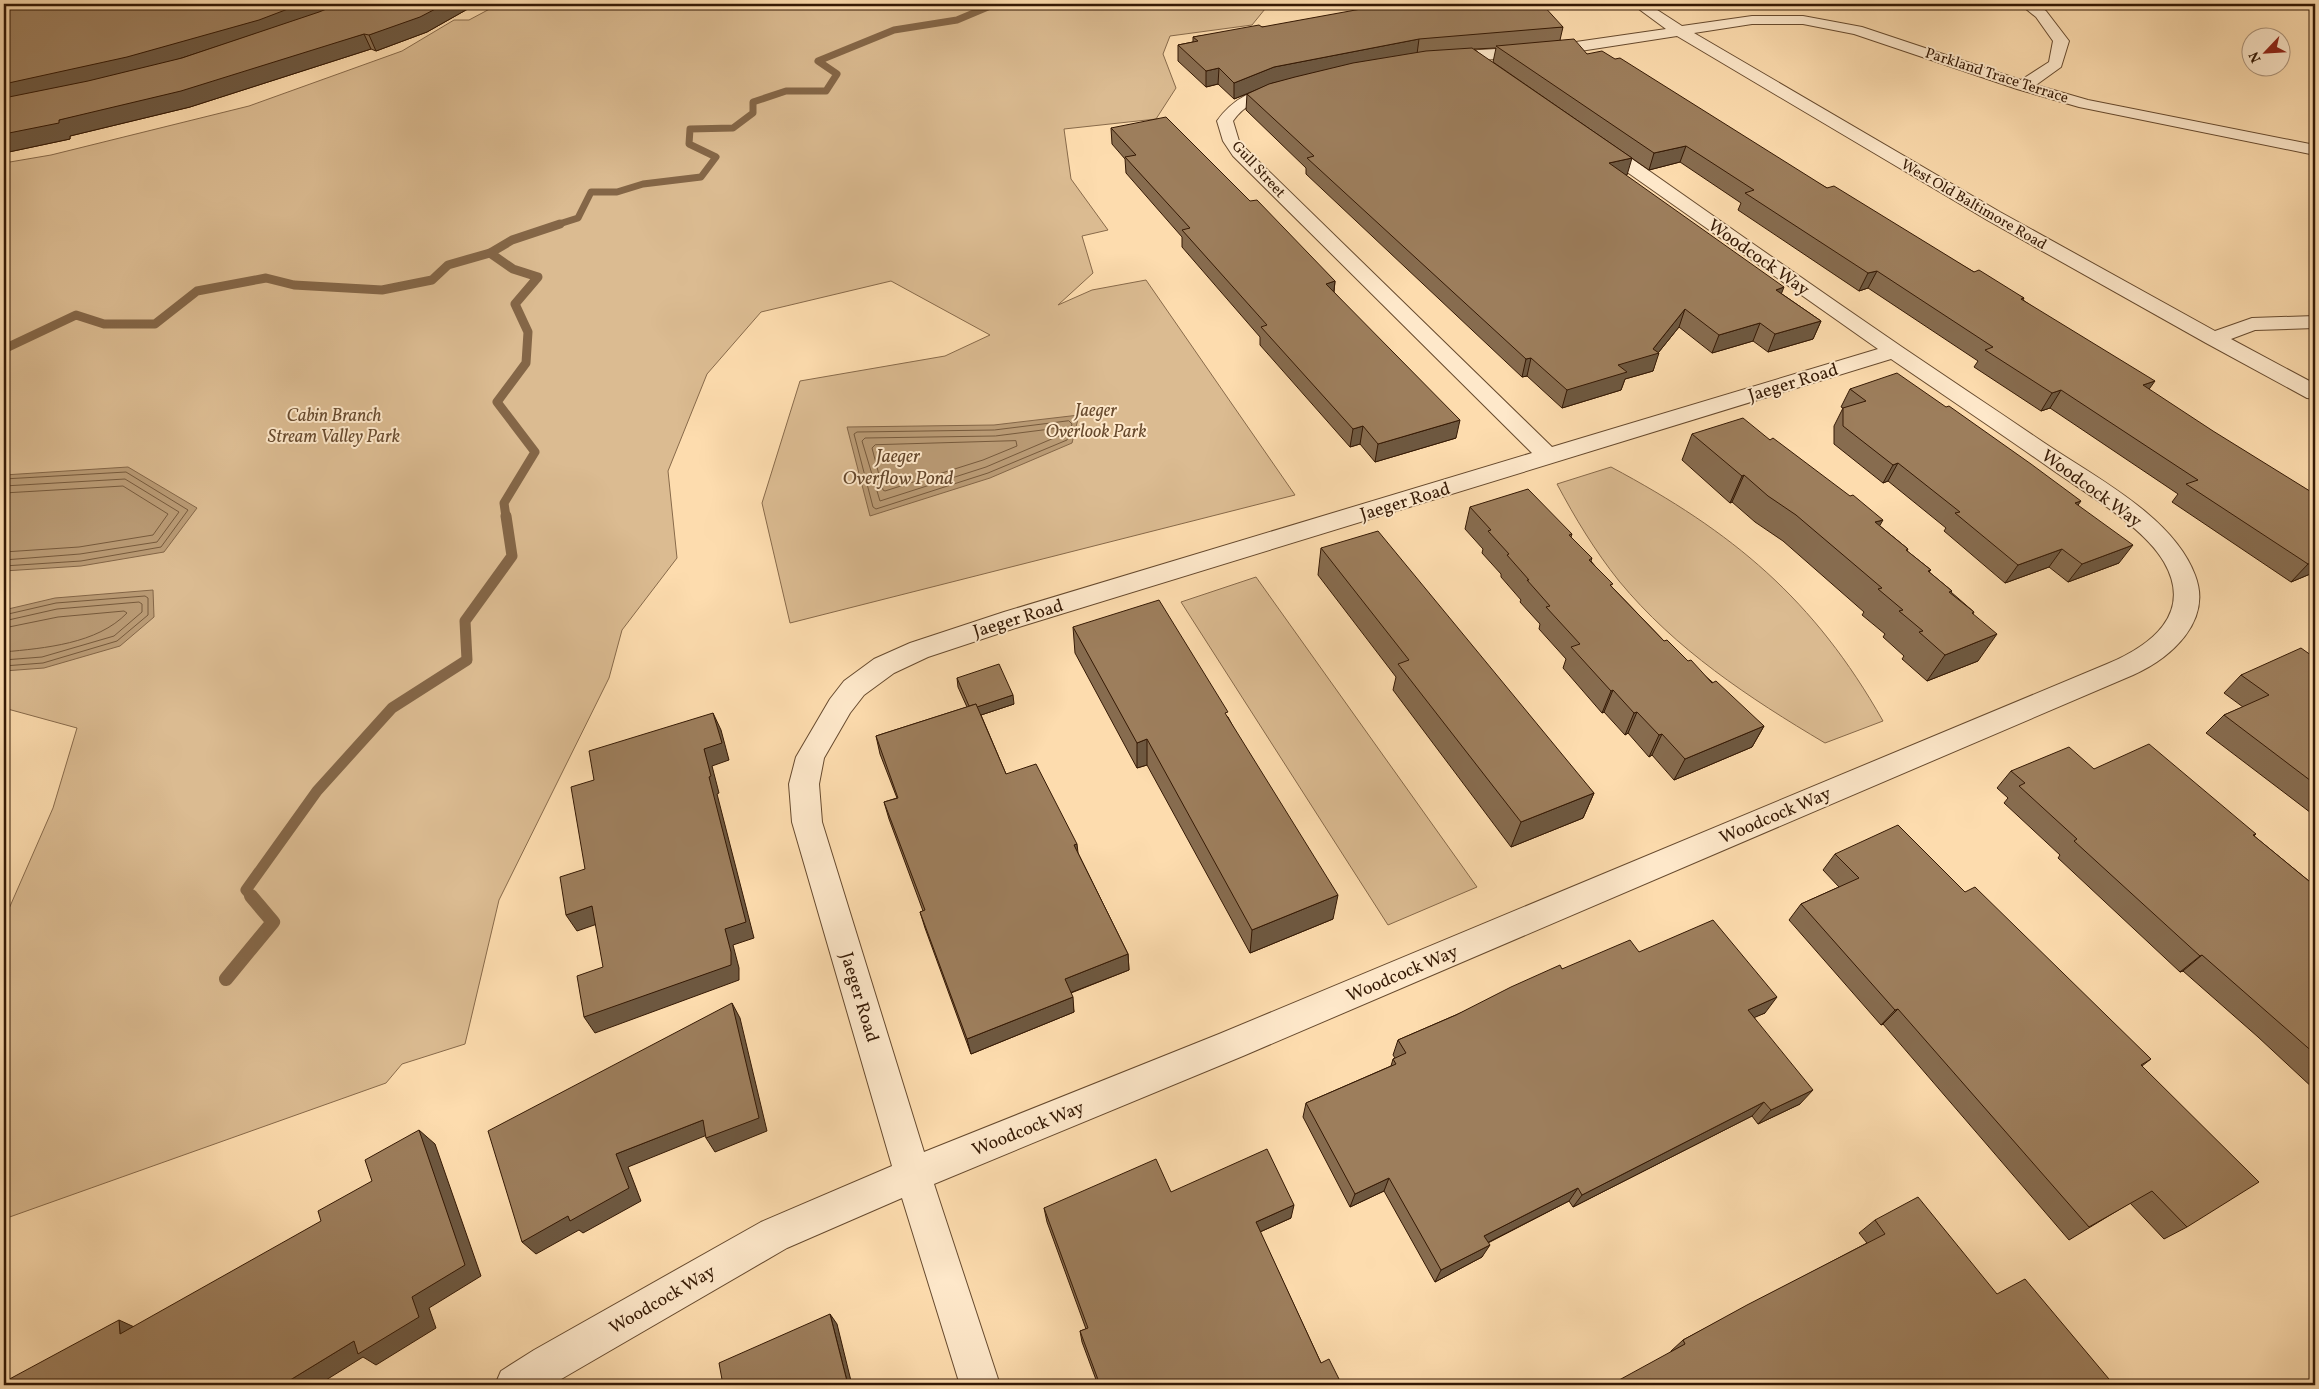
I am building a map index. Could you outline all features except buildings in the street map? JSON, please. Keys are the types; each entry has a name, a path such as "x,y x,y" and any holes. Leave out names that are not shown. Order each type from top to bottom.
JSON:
{"street":[{"name":"West Old Baltimore Road","path":"1639,4 1678,30 1965,200 2213,339 2315,393"},
{"path":"2023,86 2056,64 2061,41 2042,14 2027,4"},
{"name":"Parkland Trace Terrace","path":"1678,30 1752,20 1803,20 1857,30 2023,86 2084,104 2315,150"},
{"path":"1426,60 1548,51 1678,30"},
{"path":"1472,56 1497,73"},
{"name":"Gull Street","path":"1297,84 1258,94 1231,111 1225,122 1231,141 1239,152 1549,457"},
{"name":"Woodcock Way","path":"515,1385 548,1364 774,1236 913,1176 1232,1045 2071,690 2144,658 2172,638 2184,614 2187,588 2176,561 2152,533 2123,507 1894,351 1585,134"},
{"path":"2213,339 2252,324 2315,322"},
{"name":"Jaeger Road","path":"980,1385 913,1176 807,822 804,784 810,758 840,706 854,688 884,666 928,647 1894,351"}],"green space":[{"name":"Cabin Branch Stream Valley Park","path":"499,4 1253,4 1265,9 1252,25 1170,36 1163,54 1176,88 1156,119 1064,129 1071,179 1108,230 1082,236 1093,273 1058,305 1092,290 1146,280 1295,495 790,623 762,503 800,381 945,356 990,335 891,281 761,312 707,374 668,471 677,558 622,630 609,678 499,900 465,1044 402,1064 386,1083 4,1219 4,920 53,808 77,728 4,708 4,163 51,155 249,106 402,51 454,20 469,20"},
{"path":"1611,467 1695,517 1767,573 1799,604 1829,639 1857,678 1883,721 1825,743 1741,690 1664,629 1610,570 1586,534 1557,484"},
{"path":"1256,577 1477,887 1388,925 1181,602"}],"water":[{"name":"Jaeger Overflow Pond","path":"1079,415 1072,443 990,478 870,516 847,427 994,425"},
{"path":"128,467 197,508 164,552 81,566 4,571 4,475"},
{"path":"153,590 154,617 120,646 44,668 4,671 4,610 55,598"}],"waterway":[{"path":"556,225 578,218 591,192 617,192 643,184 701,177 716,157 689,144 690,129 733,128 753,113 753,102 786,91 826,91 837,74 818,61 894,30 957,20 995,4"},
{"path":"490,253 512,240 560,224"},
{"path":"4,349 76,315 104,324 155,324 197,291 266,278 294,285 382,290 432,280 448,265 490,253"},
{"path":"490,253 513,269 538,277 515,304 528,332 526,363 497,402 535,452 504,503 506,517"},
{"path":"252,897 246,890 317,791 392,708 467,660 465,621 512,556 506,516"},
{"path":"226,979 273,922 251,896"}],"park label":[{"name":"Jaeger Overlook Park","path":"1096,420"}]}
